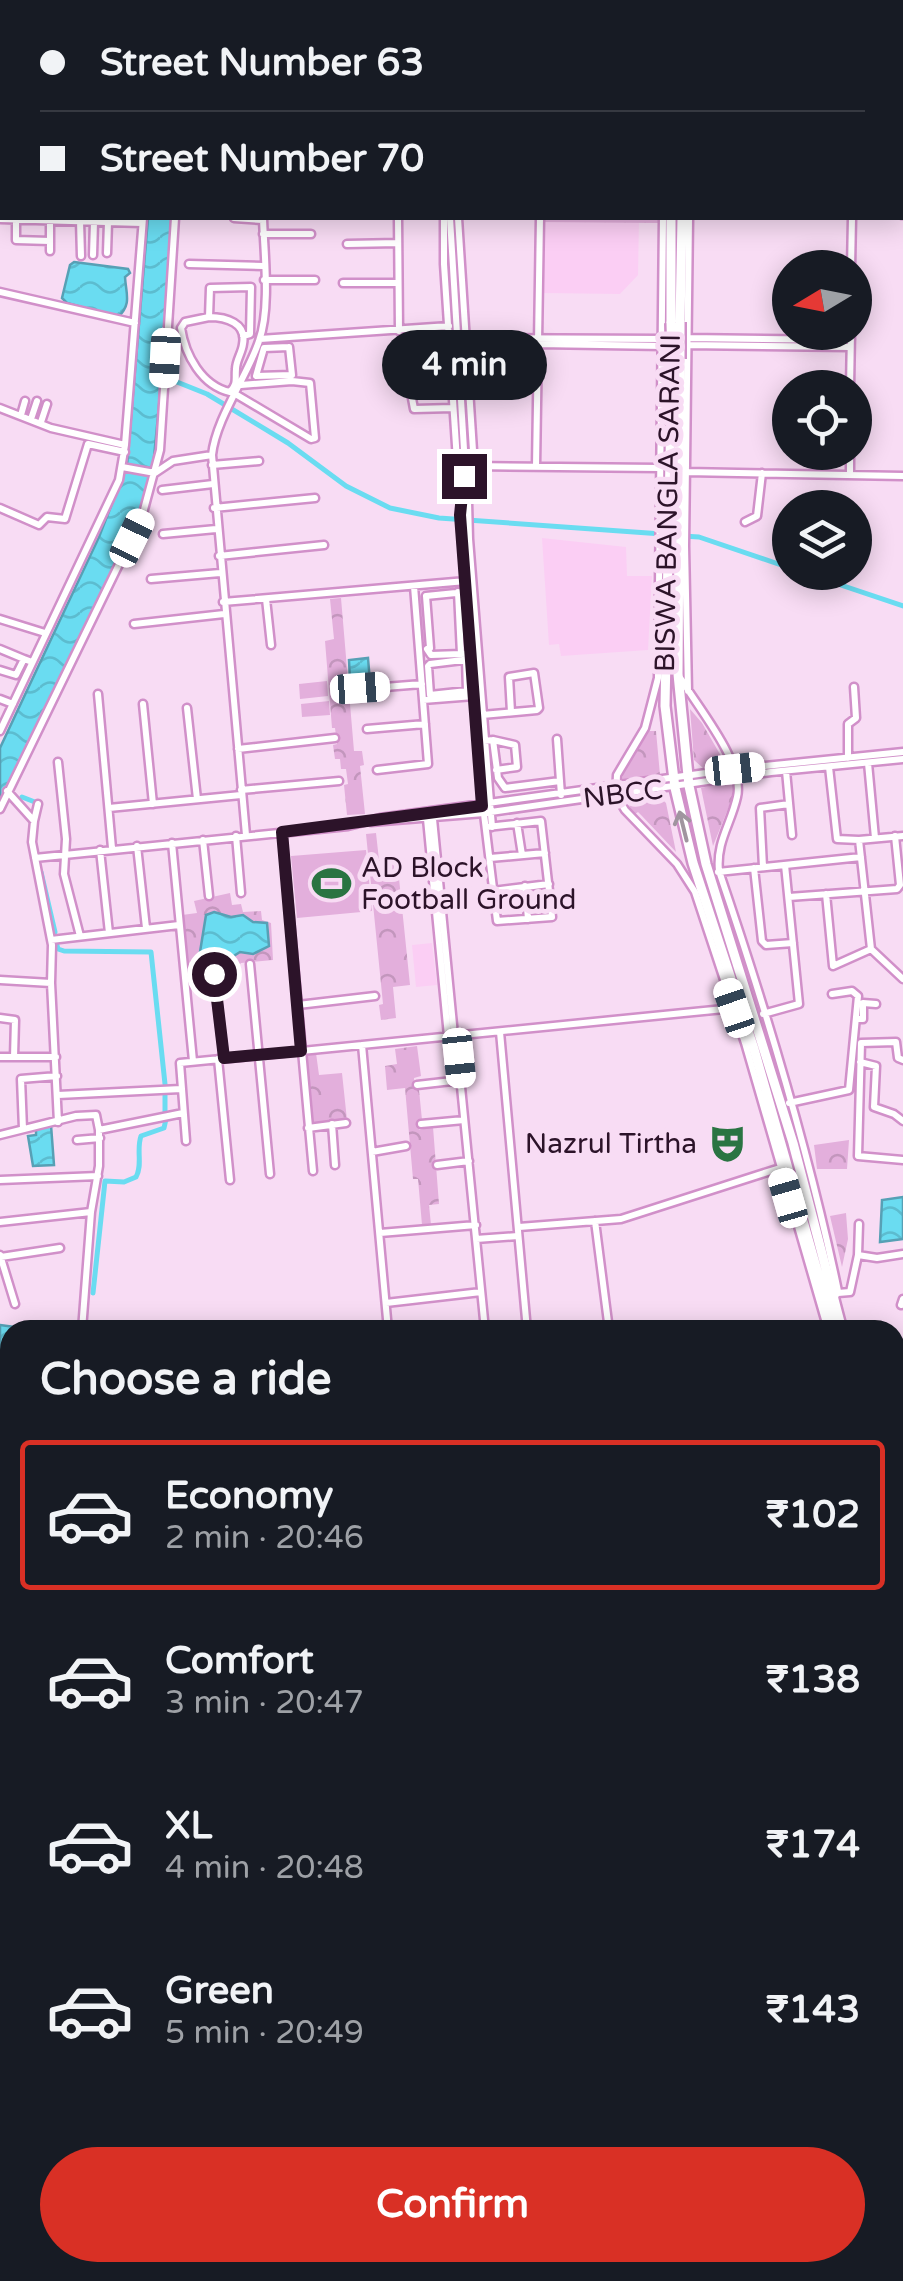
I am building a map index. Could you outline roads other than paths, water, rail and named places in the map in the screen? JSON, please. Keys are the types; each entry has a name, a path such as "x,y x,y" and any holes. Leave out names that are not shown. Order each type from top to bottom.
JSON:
{"main road":[{"name":"BISWA BANGLA SARANI","path":"670,220 676,360 673,547 678,674 688,782 836,1296 837,1320"},
{"name":"BISWA BANGLA SARANI","path":"675,323 686,220"},
{"name":"BISWA BANGLA SARANI","path":"673,547 662,656 674,784 693,864 746,1021 784,1167 835,1320"}],"street":[{"path":"16,220 16,240 50,241"},
{"path":"33,240 34,220"},
{"path":"50,220 50,251"},
{"path":"0,731 20,677 46,633 126,468 143,220 60,220"},
{"path":"93,256 95,220"},
{"path":"0,809 142,517 160,450 175,220"},
{"path":"246,835 212,454 213,442 260,338 263,220"},
{"path":"398,220 399,331"},
{"path":"447,220 452,326 469,466 460,498"},
{"path":"458,220 469,466 464,515"},
{"path":"536,466 540,220"},
{"path":"663,220 660,468 673,528 688,692"},
{"path":"673,528 686,472 686,220"},
{"path":"852,220 852,250"},
{"path":"80,222 81,256"},
{"path":"106,253 108,222"},
{"path":"263,234 311,234"},
{"path":"347,244 398,243"},
{"path":"189,264 263,266"},
{"path":"264,280 314,280"},
{"path":"343,284 397,282"},
{"path":"209,317 210,288 251,287 246,338 236,368 238,390"},
{"path":"0,292 135,323"},
{"path":"256,348 231,320 209,317 185,322 181,328 192,364 224,392 292,378"},
{"path":"246,338 452,326"},
{"path":"452,326 449,388 482,715 488,741 500,784 505,788 560,782"},
{"path":"289,338 292,378"},
{"path":"465,338 661,343 772,340"},
{"path":"238,390 313,439 316,436 311,385 292,378 256,376 264,348 290,347"},
{"path":"412,348 450,348"},
{"path":"448,371 412,369 410,356 450,348"},
{"path":"448,371 408,376 410,389 449,388"},
{"path":"449,388 412,392 411,401 414,409 453,408"},
{"path":"20,415 25,401"},
{"path":"31,418 37,401"},
{"path":"41,422 47,404"},
{"path":"0,408 89,441 125,448"},
{"path":"0,508 39,525 48,517 65,519 89,441"},
{"path":"126,468 154,472 172,461 212,454"},
{"path":"212,465 258,461"},
{"path":"469,466 660,468"},
{"path":"686,472 903,476"},
{"path":"745,522 757,516 762,472"},
{"path":"162,490 213,484"},
{"path":"214,508 315,498"},
{"path":"163,534 216,528"},
{"path":"219,556 324,545"},
{"path":"150,579 220,573"},
{"path":"223,602 469,581"},
{"path":"469,581 461,592 490,827 497,921 552,917 541,821 490,827"},
{"path":"414,586 422,684 428,698"},
{"path":"414,597 461,592"},
{"path":"426,596 431,655 467,656"},
{"path":"266,598 270,645"},
{"path":"134,624 224,614"},
{"path":"0,618 46,633"},
{"path":"419,650 430,648"},
{"path":"0,650 28,661"},
{"path":"428,698 467,692 467,656"},
{"path":"377,770 428,764 428,666 467,656"},
{"path":"476,1238 621,1219 784,1167 698,901 685,873 624,810 615,792 620,767 642,735 652,710 662,656"},
{"path":"0,670 20,677"},
{"path":"482,715 511,712 539,708 533,672 510,677 511,712"},
{"path":"678,674 736,773 737,799 718,846 715,876 789,1103 836,1296 850,1292 860,1224"},
{"path":"360,688 422,684"},
{"path":"848,758 848,724 856,718 854,687"},
{"path":"98,694 112,848"},
{"path":"428,698 474,696"},
{"path":"0,699 12,704"},
{"path":"143,704 152,804"},
{"path":"187,708 197,800"},
{"path":"367,728 425,724"},
{"path":"238,749 335,738"},
{"path":"557,739 561,795"},
{"path":"486,809 488,741"},
{"path":"488,741 515,744 517,768 496,770"},
{"path":"736,773 903,752"},
{"path":"736,773 903,760"},
{"path":"58,762 66,839 64,874 80,936"},
{"path":"868,763 874,838"},
{"path":"788,897 900,887 899,836 837,839 829,767"},
{"path":"786,771 792,835"},
{"name":"NBCC","path":"486,809 521,808 736,773"},
{"path":"109,808 340,781"},
{"path":"7,791 34,821"},
{"path":"35,858 430,816 561,795 615,792"},
{"path":"38,804 32,839 52,940 50,982 58,1122"},
{"path":"789,804 760,808 758,868 764,944 793,943"},
{"path":"430,816 484,1320"},
{"path":"517,823 522,855"},
{"path":"282,832 313,1172"},
{"path":"236,836 241,893"},
{"path":"203,840 209,896"},
{"path":"859,840 871,950 903,979"},
{"path":"172,843 193,1061"},
{"path":"137,846 146,928"},
{"path":"100,850 109,932"},
{"path":"490,858 545,853"},
{"path":"715,876 861,857"},
{"path":"763,1014 800,1004 785,865"},
{"path":"492,891 549,884"},
{"path":"525,886 528,919"},
{"path":"826,894 833,966 871,950"},
{"path":"52,940 179,925"},
{"path":"250,964 270,1174"},
{"path":"214,974 230,1180"},
{"path":"0,980 50,982"},
{"path":"832,994 856,993 859,1019"},
{"path":"298,1005 375,996"},
{"path":"789,1103 849,1090 863,1003 876,1004"},
{"path":"186,1141 178,1064 734,1008"},
{"path":"0,1018 16,1020 14,1057"},
{"path":"500,1032 527,1320"},
{"path":"903,1060 898,1058 898,1042 862,1043 858,1156 903,1160"},
{"path":"362,1045 387,1320"},
{"path":"0,1057 56,1056"},
{"path":"860,1062 876,1066 874,1107 903,1121"},
{"path":"23,1129 22,1079 57,1076"},
{"path":"417,1084 461,1080"},
{"path":"58,1095 181,1089"},
{"path":"76,1140 183,1113"},
{"path":"0,1136 95,1114 100,1134 98,1176 91,1212 83,1320"},
{"path":"421,1124 465,1120"},
{"path":"308,1128 346,1123"},
{"path":"332,1124 335,1165"},
{"path":"372,1152 406,1146"},
{"path":"437,1165 469,1160"},
{"path":"0,1180 98,1176"},
{"path":"0,1222 91,1212"},
{"path":"595,1221 607,1320"},
{"path":"380,1233 476,1225"},
{"path":"14,1304 0,1255 60,1248"},
{"path":"858,1255 877,1258 903,1254"},
{"path":"386,1302 481,1292"}],"water":[{"path":"148,220 177,220 152,478 138,517 0,807 0,748 99,537 127,465"},
{"path":"74,262 128,269 127,303 118,317 67,303 62,298"},
{"path":"368,658 370,682 355,684 350,680 349,660"},
{"path":"214,912 267,923 269,946 253,954 240,952 232,957 204,958 200,952 206,915"},
{"path":"51,1125 54,1165 33,1166 28,1136 36,1135 36,1128"},
{"path":"903,1197 903,1239 880,1242 882,1200"}],"waterway":[{"path":"162,376 207,394 288,443 346,486 390,508 439,518 662,534"},
{"path":"683,536 699,537 772,562"},
{"path":"855,590 903,606"},
{"path":"22,797 40,804"},
{"path":"41,872 55,932"},
{"path":"56,942 58,949 64,951 151,952 165,1084"},
{"path":"165,1092 165,1115"},
{"path":"93,1293 105,1181 124,1182 136,1177 141,1136 164,1128 166,1119"}],"place":[{"name":"AD Block Football Ground","path":"331,884"},
{"name":"Nazrul Tirtha","path":"727,1144"}]}
